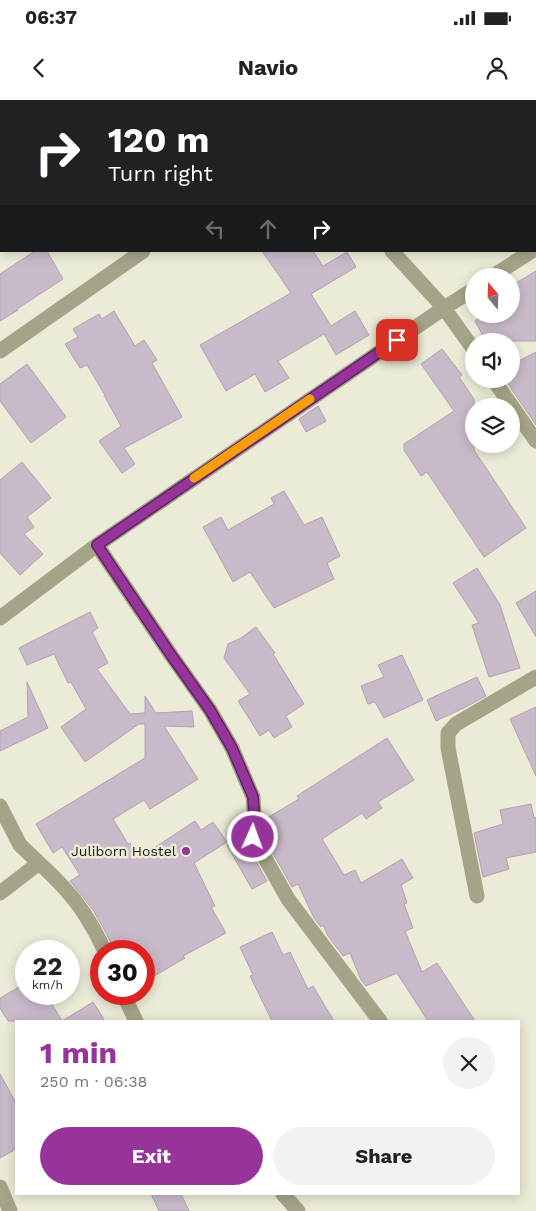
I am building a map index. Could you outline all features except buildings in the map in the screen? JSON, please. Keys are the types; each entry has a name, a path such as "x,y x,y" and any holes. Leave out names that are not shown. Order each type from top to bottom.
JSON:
{"street":[{"path":"0,351 142,252"},
{"path":"393,252 444,308 465,337"},
{"path":"506,268 531,252"},
{"path":"0,618 97,545 465,295"},
{"path":"499,388 536,441"},
{"path":"97,545 210,710 232,748 253,797 253,837 288,899 379,1020"},
{"path":"477,896 448,748 448,733 456,724 536,677"},
{"path":"0,806 20,845 58,880 78,904 99,940"},
{"path":"0,893 39,863"},
{"path":"128,1005 136,1020"},
{"path":"0,1187 10,1211"},
{"path":"284,1195 298,1211"}],"slow traffic":[{"path":"194,478 310,399"}],"place":[{"name":"Juliborn Hostel","path":"186,851"}],"route":[{"path":"253,837 253,797 232,748 210,710 97,545 397,340"}]}
